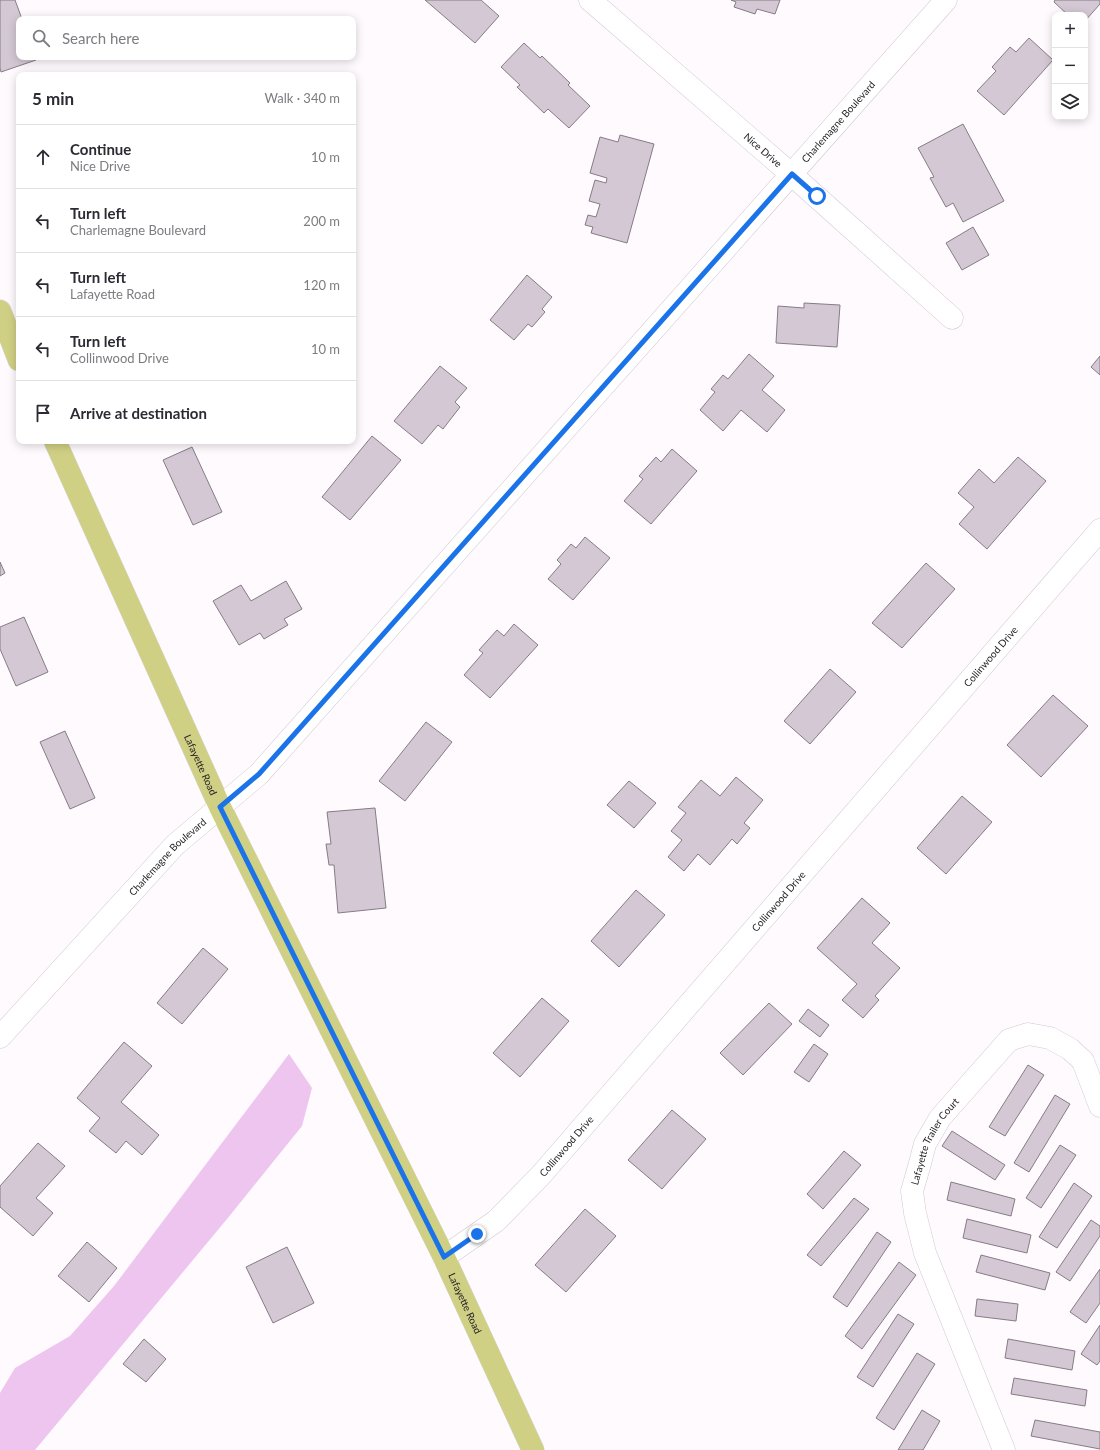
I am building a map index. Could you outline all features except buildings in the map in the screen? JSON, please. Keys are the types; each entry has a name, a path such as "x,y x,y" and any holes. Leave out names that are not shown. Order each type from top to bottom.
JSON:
{"main road":[{"path":"0,311 16,352"},
{"name":"Lafayette Road","path":"57,444 220,807 444,1257 534,1450"}],"street":[{"name":"Nice Drive","path":"590,0 792,174 952,318"},
{"name":"Charlemagne Boulevard","path":"0,1037 175,845 259,774 946,0"},
{"name":"Collinwood Drive","path":"444,1257 496,1221 541,1175 1100,530"},
{"name":"Lafayette Trailer Court","path":"1004,1450 925,1253 915,1213 912,1191 925,1144 940,1118 1009,1040 1028,1034 1050,1038 1070,1049 1083,1061 1100,1106"}],"shaded area":[{"path":"289,1054 312,1088 302,1126 227,1219 35,1450 0,1450 0,1393 15,1368 70,1336 114,1286"}],"route":[{"path":"477,1234 444,1257 220,807 259,774 792,174 817,196"}]}
